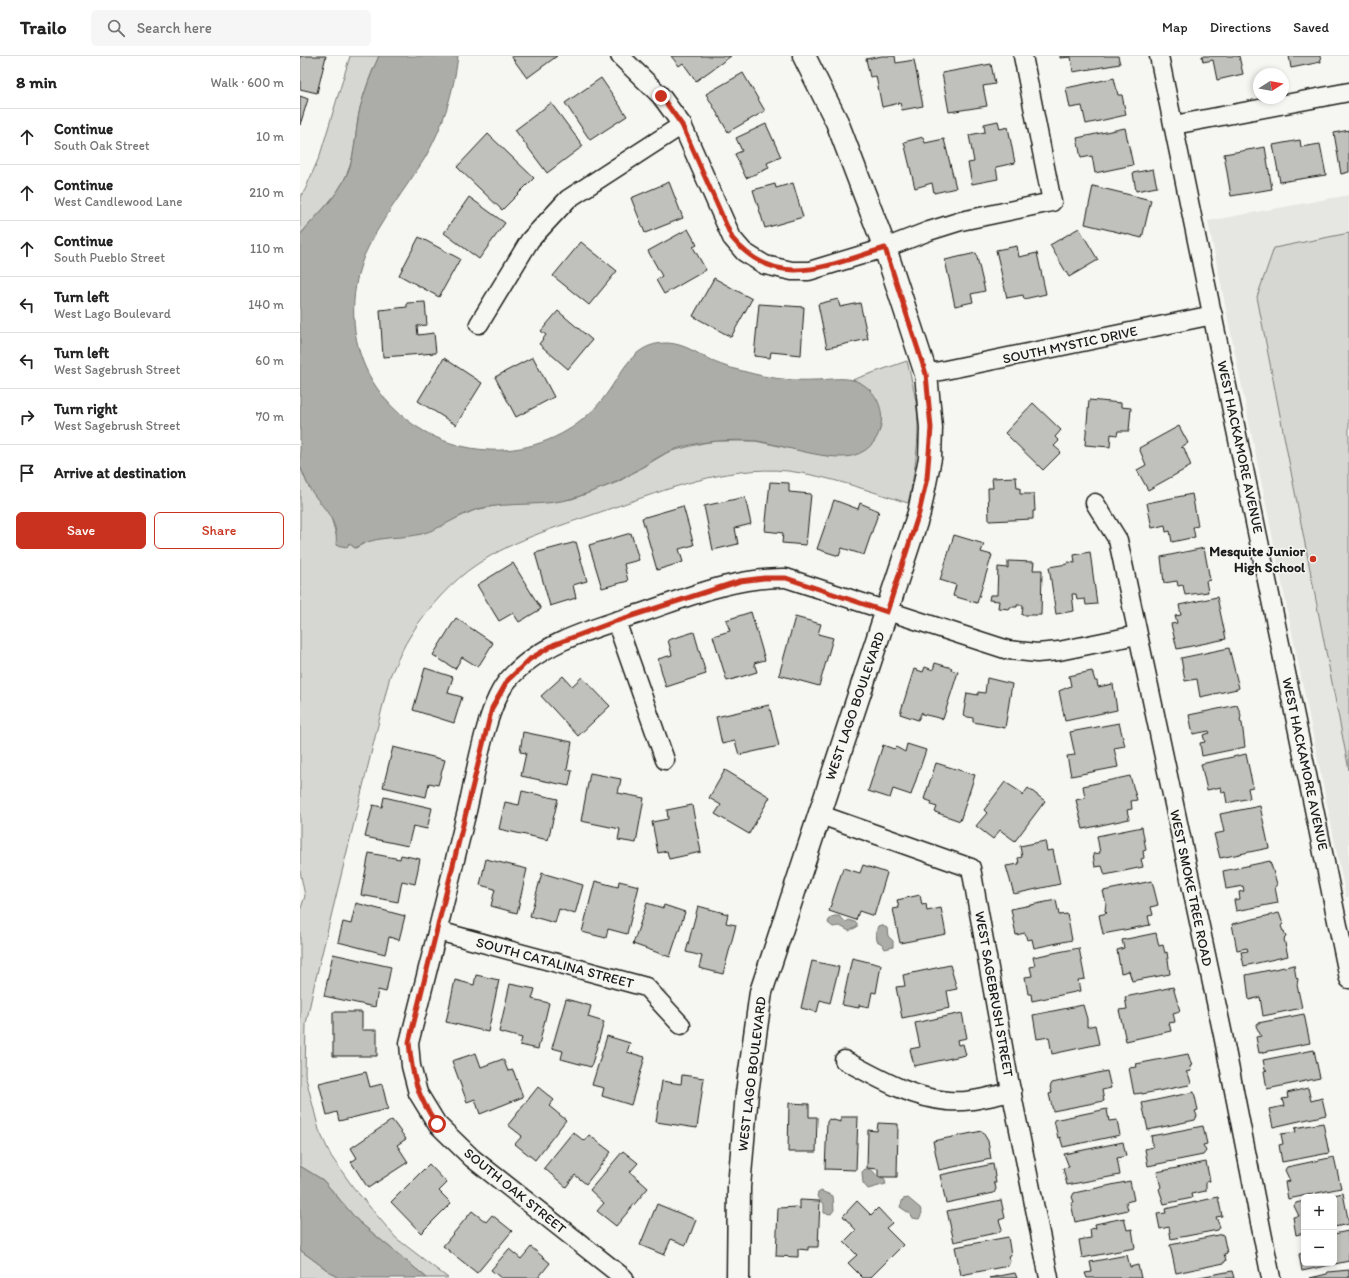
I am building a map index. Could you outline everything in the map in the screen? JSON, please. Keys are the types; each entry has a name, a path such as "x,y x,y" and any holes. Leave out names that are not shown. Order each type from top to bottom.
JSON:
{"street":[{"path":"620,56 661,96 682,125 732,238 744,252 764,265 792,271 809,271 885,248 929,231 961,221 1052,202 1023,56"},
{"name":"WEST LAGO BOULEVARD","path":"738,1278 740,1187 747,1093 761,992 818,814 919,513 927,478 931,428 926,374 885,248 837,122 804,56"},
{"name":"WEST HACKAMORE AVENUE","path":"1159,56 1349,979"},
{"path":"1174,125 1349,92"},
{"path":"479,324 530,240 568,199 682,125"},
{"name":"SOUTH MYSTIC DRIVE","path":"926,374 1213,315"},
{"name":"WEST SMOKE TREE ROAD","path":"1095,503 1118,540 1221,1028 1271,1278"},
{"name":"SOUTH OAK STREET","path":"624,1278 472,1158 437,1124 418,1093 411,1066 409,1042 438,931 492,708 508,680 530,659 555,644 616,621 714,588 740,581 764,578 786,578 1008,650 1037,653 1059,652 1137,635"},
{"path":"616,621 665,760"},
{"name":"WEST SAGEBRUSH STREET","path":"818,814 971,868 1012,1092 1049,1278"},
{"name":"SOUTH CATALINA STREET","path":"438,931 646,987 680,1025"},
{"path":"844,1060 879,1078 930,1098 949,1101 963,1100 1012,1092"}],"shaded area":[{"path":"350,56 379,56 368,82 360,108 354,150 350,166 338,191 300,235 300,197 305,190 320,155"},
{"path":"379,56 458,56 451,95 437,134 425,158 384,219 370,244 359,271 356,286 354,301 355,332 363,361 369,375 386,399 406,419 430,435 457,445 485,450 513,449 541,443 568,430 590,412 602,400 636,354 655,344 668,343 685,347 721,365 762,376 800,380 844,379 853,380 860,383 867,387 877,399 880,406 880,429 874,441 864,451 845,457 821,455 757,441 728,440 698,443 666,453 620,480 577,497 540,504 502,505 478,509 436,529 421,534 380,539 355,548 349,543 347,547 336,545 333,521 310,489 300,466 300,235 332,199 343,183 347,174 354,150 360,108 368,82"},
{"name":"Mesquite Junior High School","path":"1349,195 1349,897 1346,897 1208,221"},
{"path":"1349,233 1349,770 1257,297 1274,248"},
{"path":"907,361 913,385 918,417 915,464 908,503 819,476 788,471 765,470 720,475 675,487 558,527 507,547 491,555 467,571 449,587 418,624 406,643 390,676 314,986 306,1024 305,1074 319,1130 331,1156 353,1187 396,1238 448,1278 427,1278 358,1221 323,1180 300,1166 300,911 305,896 300,871 300,466 307,483 330,514 337,538 355,548 373,539 420,534 475,510 504,504 550,502 572,499 618,482 668,452 703,443 717,441 755,441 828,456 874,442 880,429 865,386 852,380"},
{"path":"834,916 839,916 846,922 849,920 857,923 857,927 849,931 840,926 833,927 828,923"},
{"path":"881,925 887,928 888,936 893,941 893,947 885,949 882,944 877,941 876,932 878,926"},
{"path":"300,1166 323,1180 358,1221 427,1278 338,1278 300,1250"},
{"path":"865,1169 871,1169 878,1177 884,1178 886,1184 868,1189 863,1183 862,1172"},
{"path":"821,1191 833,1196 834,1210 831,1214 824,1213 824,1204 817,1196"},
{"path":"908,1198 920,1208 922,1213 919,1219 912,1218 909,1213 900,1207 903,1199"},
{"path":"300,1250 338,1278 300,1278"}],"building":[{"path":"300,56 326,56 317,93 300,89"},
{"path":"511,56 557,56 527,78"},
{"path":"671,56 731,56 696,81 683,63 679,66"},
{"path":"882,56 895,56 896,63 914,60 923,106 902,110 900,103 882,107 876,76 870,77 866,59"},
{"path":"1060,56 1118,56 1120,64 1073,72 1071,57 1060,58"},
{"path":"1202,56 1239,56 1243,74 1217,80 1213,60 1203,62"},
{"path":"1289,56 1320,56 1321,62 1291,68"},
{"path":"991,64 995,84 983,86 987,106 949,112 942,73"},
{"path":"743,73 765,111 728,132 706,94"},
{"path":"601,78 627,116 590,140 565,103"},
{"path":"1114,78 1118,95 1122,95 1126,115 1086,124 1082,106 1070,108 1066,88"},
{"path":"300,96 308,99 300,125"},
{"path":"551,103 583,146 547,173 515,130"},
{"path":"998,121 1000,129 1008,127 1015,163 996,167 998,179 972,184 968,163 974,162 969,135 985,132 984,124"},
{"path":"766,124 781,157 767,163 769,168 746,178 735,154 742,151 736,138"},
{"path":"1125,128 1133,165 1095,173 1092,156 1081,158 1077,138"},
{"path":"1349,130 1349,172 1341,174 1334,133"},
{"path":"488,134 534,178 502,210 457,167"},
{"path":"923,137 925,143 944,139 956,188 934,193 932,183 915,188 904,142"},
{"path":"1300,140 1301,147 1320,144 1326,175 1280,182 1273,145"},
{"path":"1265,147 1272,189 1231,196 1224,154"},
{"path":"1153,169 1157,187 1136,191 1133,173"},
{"path":"669,182 683,218 645,233 631,198"},
{"path":"793,183 803,217 765,228 753,190 775,184 776,188"},
{"path":"1093,186 1151,200 1142,238 1085,224"},
{"path":"469,197 505,223 479,259 444,233"},
{"path":"1079,228 1098,260 1069,277 1050,245"},
{"path":"688,229 697,245 693,247 706,270 664,294 656,280 662,276 648,251"},
{"path":"419,237 460,259 439,297 399,275"},
{"path":"581,242 617,271 589,305 553,276"},
{"path":"1017,246 1019,257 1037,253 1046,294 1024,299 1023,295 1007,298 996,250"},
{"path":"976,253 985,291 971,294 973,302 955,306 945,260"},
{"path":"714,278 752,299 731,337 693,316"},
{"path":"838,299 840,307 860,303 868,339 827,348 818,304"},
{"path":"425,302 427,325 417,326 418,335 434,333 436,353 383,357 380,310 407,307 407,303"},
{"path":"759,304 804,307 801,355 771,352 770,358 754,356"},
{"path":"558,311 592,340 568,369 539,344 546,335 541,331"},
{"path":"533,357 554,397 516,417 495,377"},
{"path":"444,358 482,383 456,425 418,401"},
{"path":"1089,400 1121,403 1121,407 1131,408 1129,431 1118,431 1117,435 1111,434 1110,447 1085,445"},
{"path":"1033,403 1061,430 1055,437 1059,441 1054,446 1061,452 1043,470 1005,433"},
{"path":"1179,426 1188,443 1181,447 1184,448 1191,466 1148,490 1137,470 1146,465 1139,448"},
{"path":"1016,477 1017,488 1020,488 1020,494 1034,494 1035,511 1033,511 1033,519 989,521 988,488 993,488 992,478"},
{"path":"770,482 789,483 789,492 811,494 806,545 782,543 783,533 765,531"},
{"path":"1192,494 1198,526 1193,527 1195,537 1172,542 1170,531 1166,532 1165,525 1152,528 1147,503"},
{"path":"745,497 751,524 735,528 738,544 713,550 704,506"},
{"path":"834,500 858,509 860,503 879,511 864,555 842,548 839,556 817,549"},
{"path":"683,506 694,545 679,549 683,562 657,570 642,518"},
{"path":"631,533 639,560 624,564 628,581 602,588 589,545"},
{"path":"954,535 984,544 981,552 992,555 977,603 953,596 956,585 940,580"},
{"path":"576,542 587,581 573,585 576,598 550,606 535,553"},
{"path":"1204,548 1210,580 1206,581 1208,592 1185,595 1183,585 1178,586 1177,581 1164,583 1161,557"},
{"path":"1090,552 1097,604 1086,605 1085,599 1077,600 1076,594 1072,594 1074,611 1056,614 1049,567 1067,564 1068,562 1075,563 1074,555"},
{"path":"1008,561 1034,562 1033,570 1042,570 1041,615 1022,615 1023,605 1010,607 1010,609 998,608 999,601 989,600 990,595 997,595 998,567 1008,568"},
{"path":"513,563 541,609 519,622 513,613 499,621 477,585"},
{"path":"1217,597 1226,639 1177,649 1171,624 1177,623 1175,616 1181,615 1179,605"},
{"path":"751,612 765,660 754,663 757,672 727,681 713,636 730,631 726,620"},
{"path":"795,617 821,624 818,634 833,638 819,686 779,675"},
{"path":"456,618 493,643 478,667 462,657 455,669 433,655"},
{"path":"694,632 706,674 666,687 658,659 672,655 668,640"},
{"path":"1229,648 1239,688 1200,697 1197,679 1185,681 1181,658"},
{"path":"935,663 952,668 951,670 958,672 943,719 922,714 922,712 918,720 900,714 914,669 923,672 925,667 933,670"},
{"path":"425,668 453,677 448,693 462,697 454,723 413,710"},
{"path":"1092,671 1098,687 1113,684 1117,710 1065,721 1059,691 1071,686 1069,676"},
{"path":"563,676 572,686 582,677 610,706 578,736 541,696"},
{"path":"987,678 1012,684 1005,728 973,722 973,718 963,716 967,693 978,695 978,692 985,693"},
{"path":"769,705 779,746 739,755 735,741 722,744 716,717"},
{"path":"1237,705 1241,715 1240,722 1242,723 1245,747 1202,756 1200,743 1205,742 1203,735 1210,733 1209,731 1193,734 1189,715"},
{"path":"1119,723 1125,746 1114,748 1118,767 1071,776 1067,756 1075,755 1070,732"},
{"path":"523,732 572,742 567,770 572,771 569,786 521,776 526,753 520,752"},
{"path":"907,744 926,750 911,795 893,789 890,798 868,791 883,745 894,749 896,747 905,752"},
{"path":"393,747 445,760 438,785 429,783 426,797 383,787"},
{"path":"1246,754 1253,787 1248,788 1250,798 1227,803 1225,792 1222,793 1221,787 1207,790 1201,764"},
{"path":"936,763 975,775 960,821 935,812 937,807 931,805 932,802 924,799"},
{"path":"725,770 770,797 749,834 715,814 721,805 709,798"},
{"path":"590,773 621,779 618,793 644,798 636,843 618,840 620,829 581,821"},
{"path":"1130,776 1137,800 1131,801 1132,809 1127,810 1129,819 1083,829 1076,800 1085,798 1083,786"},
{"path":"1005,782 1022,793 1022,796 1028,788 1045,801 1015,841 1000,830 993,839 976,826 987,813 984,810"},
{"path":"522,791 558,799 548,840 499,829 505,802 519,805"},
{"path":"384,797 432,808 427,829 413,826 408,846 365,837 373,805 382,807"},
{"path":"692,805 701,852 669,859 667,851 658,853 652,822 668,819 667,810"},
{"path":"1260,806 1269,848 1220,858 1214,834 1224,832 1220,814"},
{"path":"1142,827 1146,850 1143,851 1144,858 1141,859 1143,867 1105,875 1102,866 1095,867 1093,854 1100,853 1097,836"},
{"path":"1045,841 1047,851 1053,850 1060,884 1014,894 1006,866 1019,864 1018,858 1022,857 1020,846"},
{"path":"369,853 400,859 401,855 420,859 415,884 402,881 398,902 361,895"},
{"path":"486,859 527,869 517,913 491,906 495,889 480,885"},
{"path":"1270,861 1277,884 1275,887 1278,903 1236,911 1234,900 1240,899 1239,892 1244,891 1243,886 1226,889 1223,871"},
{"path":"863,865 887,873 874,916 859,911 856,920 829,911 843,868 860,873"},
{"path":"542,873 583,885 575,914 559,909 555,923 530,916"},
{"path":"595,881 618,887 619,881 639,886 627,934 608,929 606,938 582,932"},
{"path":"1152,881 1158,905 1151,907 1153,915 1148,916 1150,925 1103,934 1099,915 1107,913 1105,911 1106,903 1103,891"},
{"path":"920,895 922,905 926,904 927,911 941,908 946,934 900,943 893,909 899,908 897,900"},
{"path":"1056,900 1059,915 1067,914 1072,940 1034,948 1032,939 1027,940 1025,933 1016,935 1011,909"},
{"path":"356,903 405,916 399,940 389,937 385,954 338,942 343,922 351,924"},
{"path":"647,903 663,908 664,905 685,912 670,957 633,944"},
{"path":"698,906 728,914 726,923 736,925 723,974 699,968 702,956 686,952"},
{"path":"1279,913 1283,924 1281,926 1286,937 1284,939 1288,956 1244,966 1241,952 1248,951 1247,948 1237,950 1232,924"},
{"path":"1156,933 1159,946 1163,945 1165,953 1167,952 1170,974 1132,981 1129,971 1121,973 1117,950 1124,948 1122,940"},
{"path":"1079,948 1085,979 1078,980 1080,991 1032,1001 1031,994 1028,994 1025,977 1032,976 1030,967 1035,966 1033,957"},
{"path":"333,954 391,967 386,992 378,990 375,1007 324,996"},
{"path":"852,958 881,965 876,993 872,992 869,1007 859,1005 859,1008 842,1005"},
{"path":"812,961 839,967 830,1003 820,1000 817,1012 801,1008"},
{"path":"950,965 957,989 947,991 950,1008 902,1018 896,987 905,986 903,975"},
{"path":"1294,965 1296,977 1298,979 1297,985 1302,1008 1263,1016 1260,997 1249,1000 1246,975"},
{"path":"476,975 499,980 488,1032 446,1022 455,980 474,985"},
{"path":"510,984 535,989 532,999 549,1003 538,1049 520,1045 522,1038 499,1032"},
{"path":"1173,987 1180,1011 1173,1013 1175,1022 1169,1023 1171,1031 1126,1041 1119,1010 1127,1009 1125,997"},
{"path":"566,999 591,1006 588,1017 604,1022 591,1067 561,1059 563,1051 552,1048"},
{"path":"1083,1005 1087,1019 1087,1027 1095,1025 1099,1044 1052,1054 1049,1037 1037,1039 1033,1015"},
{"path":"333,1012 362,1012 362,1030 377,1030 377,1056 333,1056"},
{"path":"962,1013 967,1038 957,1040 958,1045 963,1044 966,1055 914,1066 910,1049 920,1047 915,1023"},
{"path":"1304,1014 1310,1043 1259,1053 1256,1037 1261,1036 1256,1026 1258,1023"},
{"path":"607,1036 630,1043 627,1052 645,1057 631,1105 602,1096 604,1088 592,1085"},
{"path":"1314,1050 1320,1078 1267,1089 1264,1071 1267,1070 1265,1069 1263,1060"},
{"path":"476,1053 481,1067 503,1059 508,1071 513,1070 523,1097 480,1114 475,1099 467,1102 452,1061"},
{"path":"1188,1054 1192,1066 1190,1066 1191,1071 1186,1072 1191,1083 1189,1085 1142,1094 1134,1094 1129,1068 1137,1067 1136,1064"},
{"path":"1107,1071 1111,1088 1102,1090 1104,1101 1053,1111 1049,1094 1052,1093 1050,1087 1052,1083"},
{"path":"366,1072 370,1087 382,1084 388,1109 339,1121 337,1112 327,1115 319,1083"},
{"path":"682,1075 704,1078 697,1128 656,1122 662,1081 681,1084"},
{"path":"538,1087 554,1100 549,1106 566,1120 535,1160 515,1144 522,1136 508,1125"},
{"path":"1308,1088 1311,1101 1322,1098 1326,1115 1273,1127 1269,1109 1284,1106 1282,1099 1288,1098 1287,1093"},
{"path":"1194,1092 1198,1110 1195,1111 1197,1116 1195,1120 1148,1130 1142,1103"},
{"path":"789,1103 809,1104 809,1117 817,1117 816,1152 788,1152"},
{"path":"1107,1109 1109,1121 1117,1120 1120,1135 1063,1147 1060,1137 1058,1138 1054,1120"},
{"path":"841,1117 858,1117 856,1170 825,1169 827,1122 829,1119 841,1122"},
{"path":"392,1120 406,1139 397,1145 408,1162 368,1188 351,1162 357,1158 351,1148"},
{"path":"878,1123 898,1124 897,1177 878,1177 878,1169 867,1168 868,1130 877,1131"},
{"path":"1323,1123 1329,1153 1282,1162 1279,1145 1283,1144 1281,1134 1296,1132 1295,1128"},
{"path":"1203,1126 1207,1144 1203,1145 1206,1151 1203,1155 1148,1166 1145,1149 1153,1147 1151,1136"},
{"path":"982,1131 988,1141 991,1159 939,1170 933,1141"},
{"path":"573,1132 584,1141 589,1135 611,1152 586,1184 575,1175 566,1187 544,1168"},
{"path":"1123,1142 1126,1156 1117,1158 1120,1175 1067,1185 1063,1168 1069,1167 1064,1154"},
{"path":"623,1151 638,1163 630,1172 648,1188 616,1226 597,1211 604,1203 590,1190"},
{"path":"1334,1157 1341,1188 1312,1194 1301,1194 1301,1196 1288,1199 1285,1182 1290,1181 1285,1170 1287,1167"},
{"path":"1206,1162 1210,1181 1206,1182 1206,1191 1191,1194 1192,1198 1164,1204 1159,1189 1161,1187 1157,1172"},
{"path":"429,1164 447,1183 439,1191 451,1203 421,1233 391,1202"},
{"path":"993,1164 996,1183 993,1183 995,1184 996,1189 994,1193 946,1203 940,1175"},
{"path":"1130,1181 1134,1200 1126,1202 1128,1210 1075,1222 1071,1203 1074,1202 1072,1197 1074,1193"},
{"path":"1343,1193 1349,1224 1337,1226 1337,1194"},
{"path":"1218,1197 1222,1216 1216,1217 1220,1227 1218,1230 1171,1239 1169,1227 1160,1229 1157,1214 1166,1213 1165,1209"},
{"path":"800,1200 820,1201 818,1247 808,1247 808,1250 798,1249 798,1257 776,1256 778,1208 797,1207 800,1209"},
{"path":"1001,1200 1005,1218 999,1220 1002,1229 1000,1232 954,1242 947,1211"},
{"path":"857,1201 871,1215 878,1208 892,1223 886,1228 903,1245 870,1278 863,1278 848,1263 857,1255 844,1242 856,1230 843,1216"},
{"path":"1301,1202 1301,1234 1296,1235 1293,1217 1299,1216 1294,1206 1296,1203"},
{"path":"657,1204 696,1220 686,1245 671,1239 664,1255 640,1245"},
{"path":"472,1211 486,1222 492,1215 512,1231 477,1273 443,1246"},
{"path":"1124,1218 1127,1230 1132,1229 1135,1248 1082,1258 1079,1240 1091,1238 1090,1229 1096,1228 1095,1224"},
{"path":"1348,1231 1349,1261 1337,1264 1337,1233"},
{"path":"1223,1234 1227,1253 1224,1254 1226,1260 1224,1263 1176,1273 1170,1245"},
{"path":"1008,1237 1011,1255 1008,1256 1010,1261 1008,1266 961,1275 955,1247"},
{"path":"531,1247 550,1263 538,1278 501,1278 491,1270 509,1249 521,1259"},
{"path":"1299,1254 1301,1254 1301,1265"},
{"path":"1127,1255 1130,1267 1138,1265 1141,1278 1087,1278 1085,1273 1092,1272 1090,1262"},
{"path":"1301,1266 1326,1266 1302,1271"},
{"path":"1349,1270 1349,1278 1310,1278 1327,1274 1328,1272"},
{"path":"1232,1271 1234,1278 1194,1278"},
{"path":"1015,1273 1017,1278 989,1278"}],"place":[{"name":"Mesquite Junior High School","path":"1313,559"}],"route":[{"path":"437,1124 427,1111 418,1093 411,1066 409,1042 438,931 492,708 508,680 530,659 555,644 616,621 714,588 740,581 764,578 786,578 887,612 919,513 927,478 930,458 931,428 926,374 885,248 809,271 792,271 764,265 744,252 732,238 713,192 682,125 661,96"}]}
